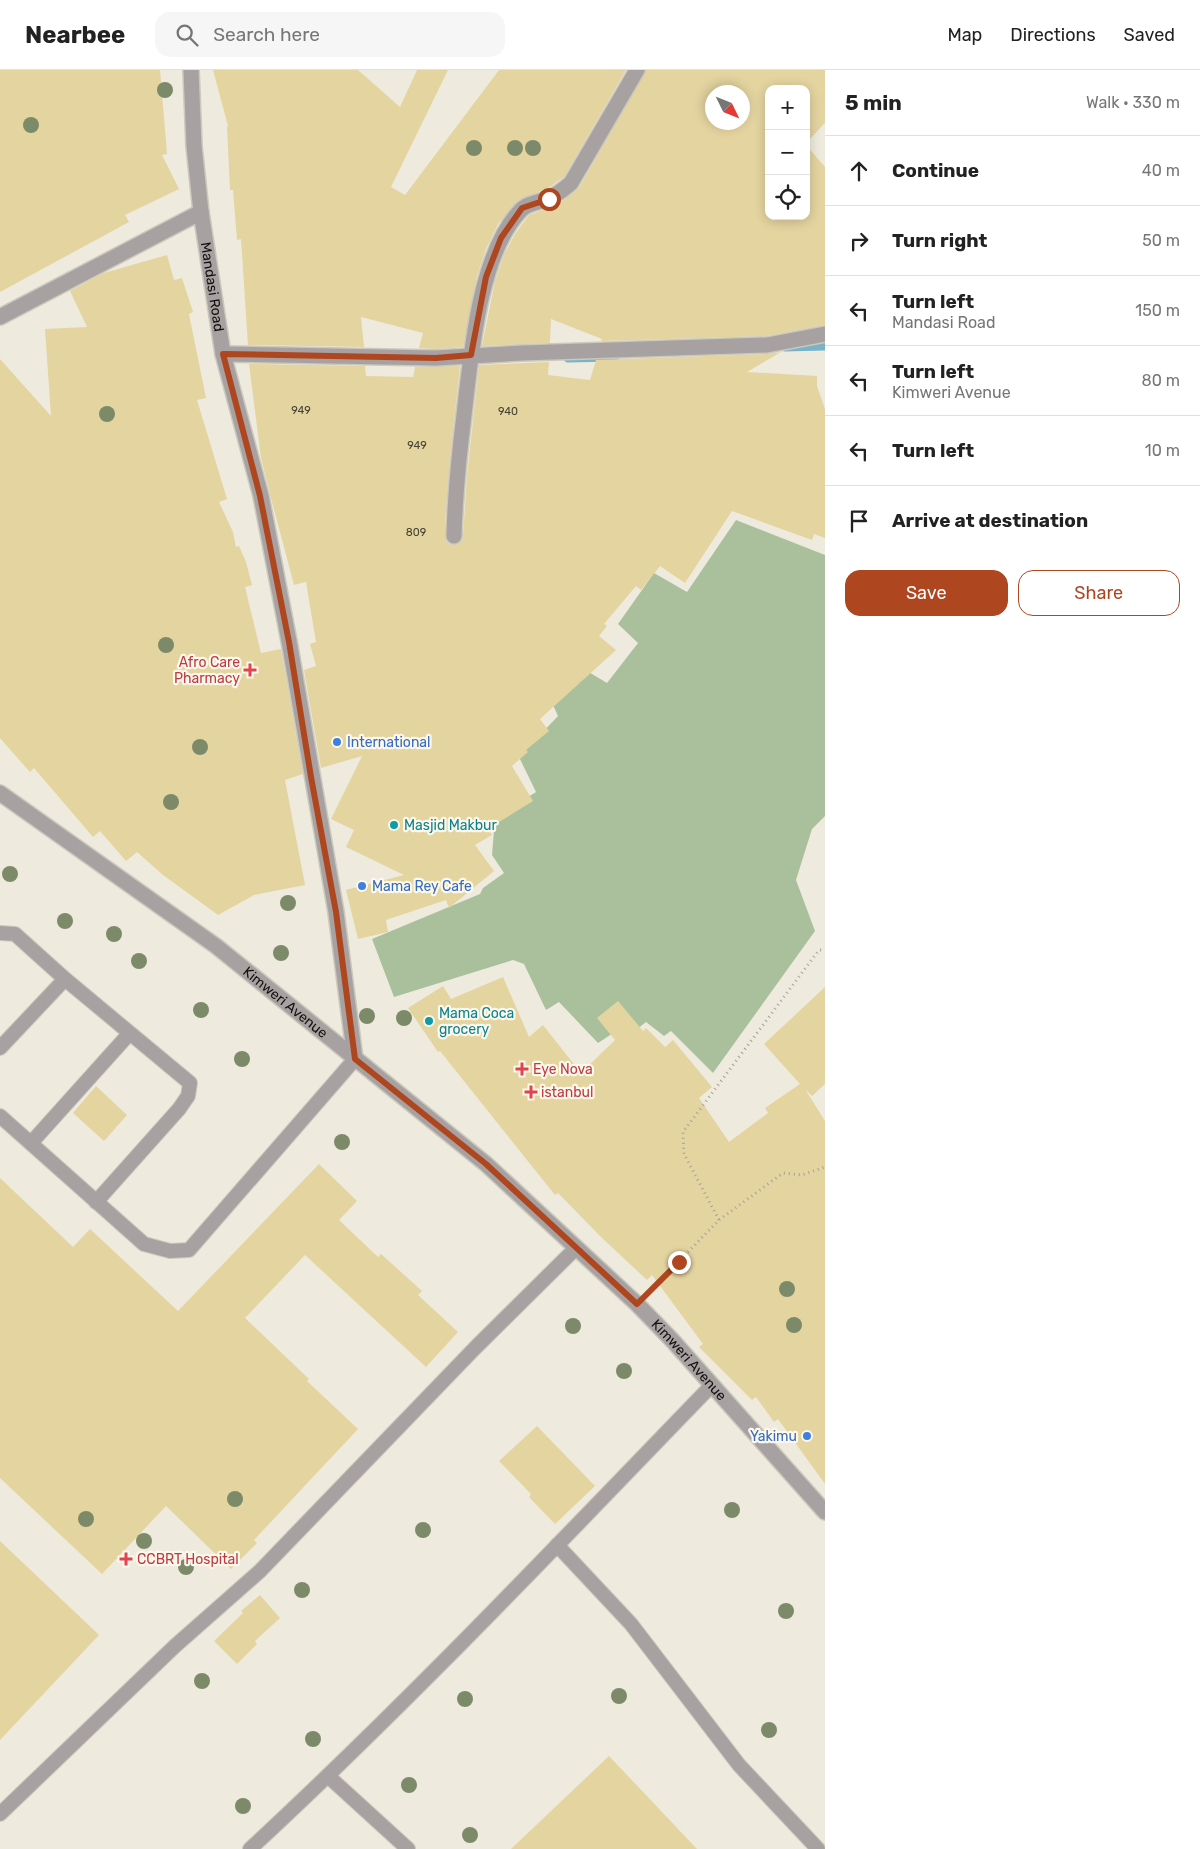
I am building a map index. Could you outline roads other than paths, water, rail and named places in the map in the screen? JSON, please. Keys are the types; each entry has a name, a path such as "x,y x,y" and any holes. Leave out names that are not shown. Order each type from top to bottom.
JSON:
{"street":[{"name":"Mandasi Road","path":"191,70 194,146 201,212 223,354 260,496 289,642 336,912 355,1059"},
{"path":"454,536 455,496 471,355 486,277 501,238 522,208 549,199 571,183 637,70"},
{"path":"0,317 201,212"},
{"path":"223,354 436,358 471,355 767,345 825,334"},
{"name":"Kimweri Avenue","path":"0,793 216,946 486,1164 637,1304 672,1340 825,1512"}],"lane":[{"path":"0,933 15,934 64,979 190,1083 188,1096 179,1109 96,1202"},
{"path":"0,1048 64,979"},
{"path":"30,1143 129,1034"},
{"path":"0,1116 144,1244 170,1251 189,1250 355,1059"},
{"path":"0,1814 175,1646 260,1571 475,1348 576,1248"},
{"path":"250,1849 328,1776 557,1545 712,1385"},
{"path":"557,1545 631,1624 739,1765 818,1849"},
{"path":"328,1776 408,1849"}],"waterway":[{"path":"785,347 825,346"},
{"path":"568,358 615,357"}],"place":[{"name":"Afro Care Pharmacy","path":"250,670"},
{"name":"International","path":"337,742"},
{"name":"Masjid Makbur","path":"394,825"},
{"name":"Mama Rey Cafe","path":"362,886"},
{"name":"Mama Coca grocery","path":"429,1021"},
{"name":"Eye Nova","path":"522,1069"},
{"name":"istanbul","path":"531,1092"},
{"name":"Yakimu","path":"807,1436"},
{"name":"CCBRT Hospital","path":"126,1559"}]}
